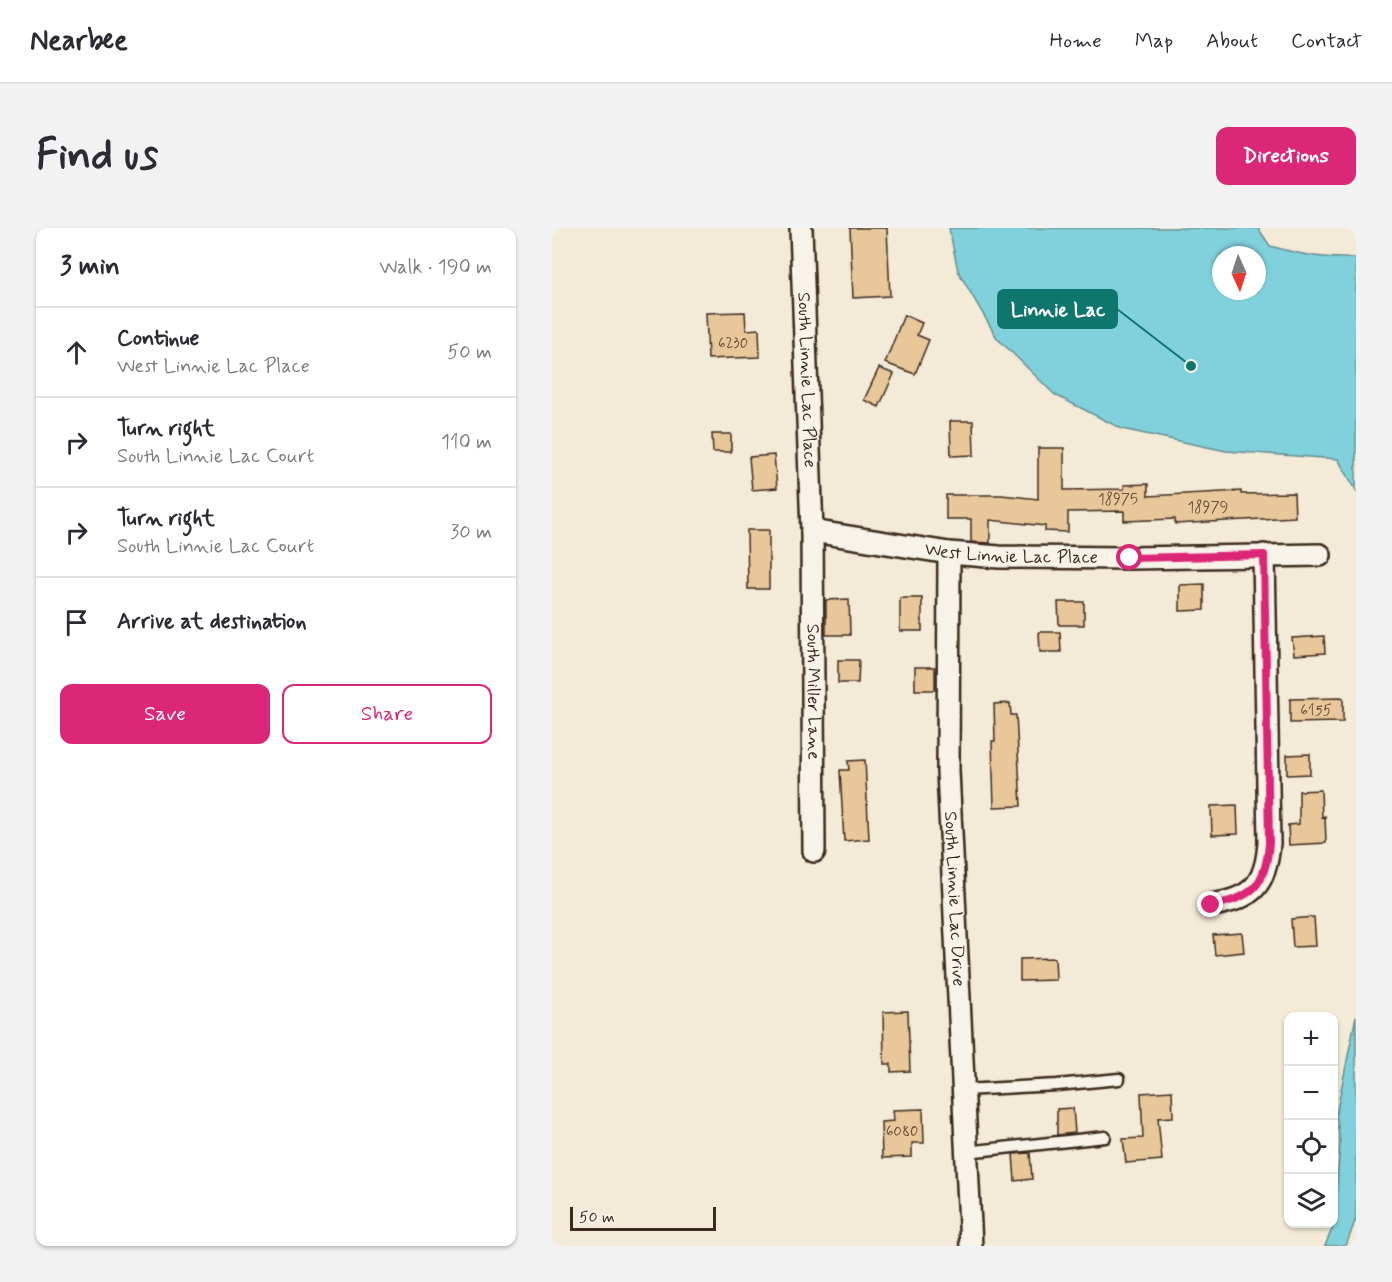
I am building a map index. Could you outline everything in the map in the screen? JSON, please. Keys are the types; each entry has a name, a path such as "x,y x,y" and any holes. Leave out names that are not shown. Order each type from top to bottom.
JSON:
{"street":[{"name":"South Linnie Lac Place","path":"801,228 812,531"},
{"name":"West Linnie Lac Place","path":"812,531 949,553 999,557 1320,555"},
{"name":"South Miller Lane","path":"812,531 814,851"},
{"name":"South Linnie Lac Drive","path":"949,553 948,771 971,1246"},
{"path":"1211,905 1240,897 1255,887 1263,877 1267,865 1269,843 1264,555"}],"lane":[{"path":"963,1090 1119,1080"},
{"path":"966,1152 1105,1137"}],"water":[{"path":"949,228 1258,228 1270,246 1313,256 1356,258 1356,490 1338,459 1226,451 1122,429 1055,395 997,338 958,271"},
{"path":"1356,1016 1356,1218 1346,1246 1325,1246 1332,1228 1338,1228 1340,1143 1338,1105"}],"building":[{"path":"850,228 887,228 890,296 853,298"},
{"path":"745,312 746,330 759,329 760,357 708,359 706,313"},
{"path":"904,315 922,323 917,335 929,340 915,374 885,363"},
{"path":"879,368 894,374 879,407 864,400"},
{"path":"950,421 973,421 974,455 951,456"},
{"path":"712,434 731,434 731,452 713,452"},
{"path":"1038,448 1064,448 1064,490 1124,489 1124,485 1148,484 1148,496 1241,491 1241,494 1294,493 1295,517 1175,524 1175,519 1124,521 1124,511 1068,512 1068,532 1045,531 1045,526 990,520 990,543 971,542 971,519 946,519 946,495 1001,495 1038,499"},
{"path":"774,455 777,488 752,490 749,457"},
{"path":"747,530 769,530 769,589 748,589"},
{"path":"1204,584 1204,610 1180,611 1180,585"},
{"path":"900,598 922,598 922,631 900,631"},
{"path":"849,599 850,635 826,635 826,600"},
{"path":"1058,602 1084,602 1084,625 1059,625"},
{"path":"1039,632 1060,632 1061,652 1040,652"},
{"path":"1324,636 1325,653 1294,655 1292,638"},
{"path":"838,660 859,660 858,683 838,683"},
{"path":"915,667 935,667 935,690 915,690"},
{"path":"1343,698 1343,722 1290,723 1290,699"},
{"path":"1010,703 1011,715 1016,715 1021,806 994,807 992,741 995,741 994,704"},
{"path":"1310,754 1310,774 1287,775 1287,755"},
{"path":"865,760 869,839 844,841 840,770 849,770 848,761"},
{"path":"1321,790 1326,843 1289,845 1288,825 1299,824 1299,791"},
{"path":"1237,805 1238,834 1212,835 1211,806"},
{"path":"1314,917 1316,946 1293,947 1291,919"},
{"path":"1242,933 1244,952 1215,955 1213,935"},
{"path":"1055,958 1056,980 1020,981 1020,959"},
{"path":"908,1011 910,1071 891,1072 891,1064 884,1064 883,1012"},
{"path":"1172,1091 1173,1117 1158,1118 1162,1160 1126,1163 1123,1139 1143,1138 1141,1093"},
{"path":"1073,1108 1075,1133 1057,1135 1057,1109"},
{"path":"923,1109 924,1143 912,1143 912,1157 882,1158 881,1122 894,1121 893,1110"},
{"path":"1030,1153 1032,1179 1015,1181 1013,1154"}],"place":[{"name":"Linnie Lac","path":"1191,366"}],"route":[{"path":"1130,558 1264,555 1269,843 1267,865 1263,877 1255,887 1240,897 1211,905"}]}
